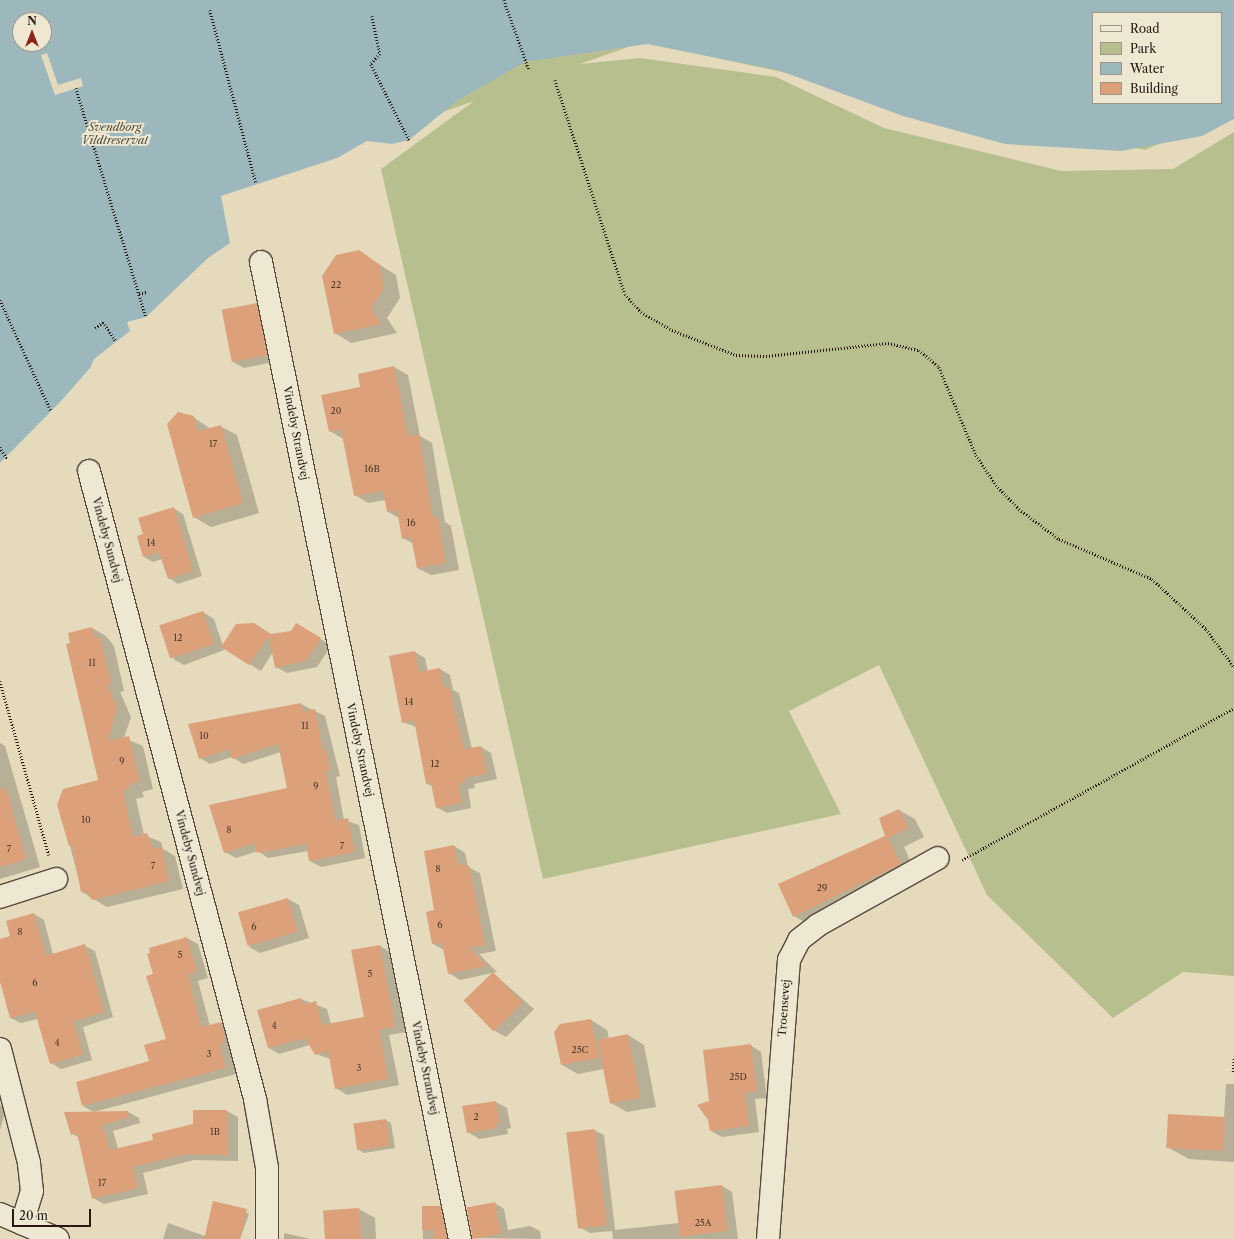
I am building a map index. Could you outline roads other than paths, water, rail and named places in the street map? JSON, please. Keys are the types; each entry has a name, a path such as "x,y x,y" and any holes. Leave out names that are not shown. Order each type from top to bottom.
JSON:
{"street":[{"name":"Vindeby Strandvej","path":"261,262 460,1239"},
{"name":"Vindeby Sundvej","path":"89,471 255,1098 267,1168 267,1239"},
{"name":"Troensevej","path":"768,1239 789,960 800,940 818,925 938,858"},
{"path":"0,897 56,879"},
{"path":"0,1049 30,1162 32,1191 22,1223"},
{"path":"0,1214 58,1239"}],"water":[{"name":"Svendborg Vildtreservat","path":"0,0 1234,0 1234,119 1202,136 1121,151 1005,144 903,116 778,70 647,44 525,62 458,100 409,140 392,144 367,141 337,158 221,196 230,243 208,258 146,317 127,322 130,331 94,359 90,368 61,401 0,463"}]}
